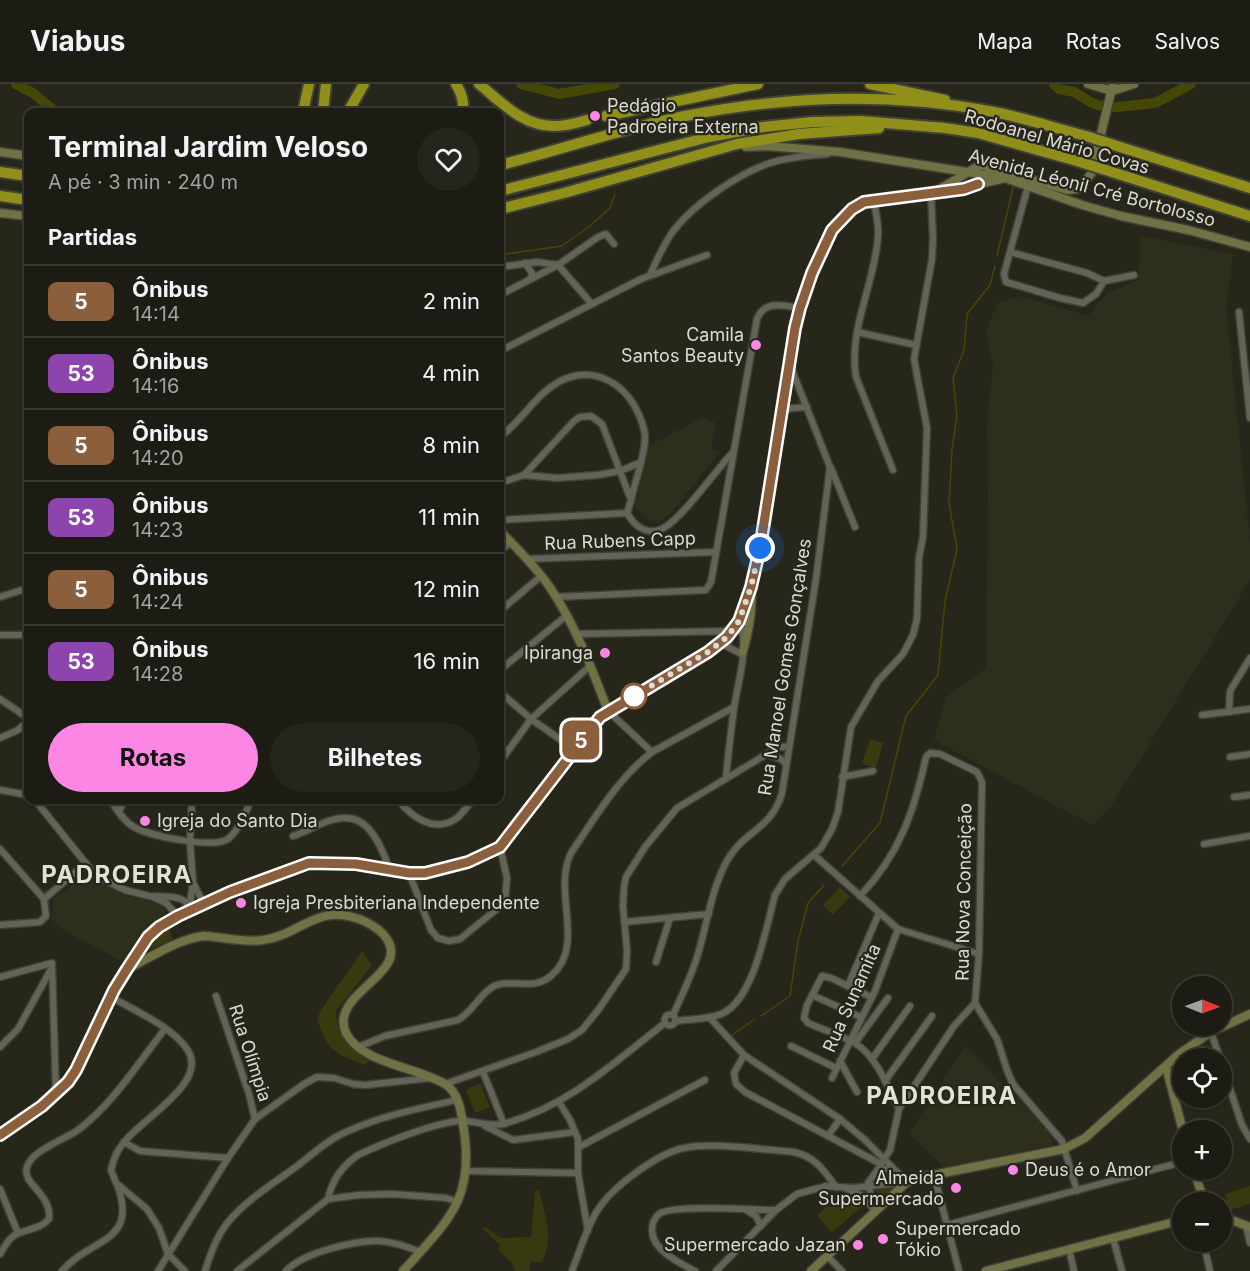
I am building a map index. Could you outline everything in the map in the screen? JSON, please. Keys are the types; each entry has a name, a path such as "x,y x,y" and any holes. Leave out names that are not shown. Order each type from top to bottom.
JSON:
{"highway":[{"path":"304,108 309,84"},
{"path":"321,84 322,108"},
{"path":"323,108 326,84"},
{"path":"350,108 364,84"},
{"path":"456,84 464,108"},
{"path":"479,84 531,123 557,127 587,120"},
{"path":"606,116 758,84"},
{"path":"870,84 919,93 989,111"},
{"name":"Rodoanel Mário Covas","path":"504,164 683,117 760,103 842,98 901,100 989,111 1086,136 1250,188"},
{"name":"Rodoanel Mário Covas","path":"504,189 699,139 763,127 834,121 916,125 978,133 1077,161 1250,216"},
{"path":"504,208 737,144 799,134 916,125"},
{"path":"0,172 24,175"},
{"path":"504,214 564,193"},
{"path":"0,196 24,199"}],"main road":[{"path":"1088,84 1112,87 1134,84"},
{"path":"1056,196 1073,196 1084,190 1091,174 1112,87"},
{"name":"Avenida Léonil Cré Bortolosso","path":"710,152 767,146 840,153 1005,178 1121,216 1188,230 1250,247"},
{"path":"0,152 24,155"},
{"path":"932,193 969,172 975,166 985,166 1066,190 1082,186 1091,174"},
{"path":"969,172 969,181 978,184"},
{"path":"0,1135 56,1094 68,1082 127,969 148,937 159,927 189,910 230,892 309,863 356,864 409,873 425,873 468,862 500,847 600,717 721,643 739,621 751,587 760,548 800,308 812,273 832,230 858,205 873,199 932,193 1005,178"},
{"path":"0,213 24,216"},
{"path":"504,535 541,576 555,597 590,666 608,711"},
{"path":"743,653 749,633 753,603 751,587"},
{"path":"127,969 195,937 263,940 284,933 312,919 326,916 353,918 365,922 384,934 390,943 392,953 390,961 348,1005 342,1020 345,1030 350,1040 370,1055 431,1078 451,1089 463,1121 466,1146 466,1171 458,1202 444,1225 403,1271"},
{"path":"1232,1022 1250,1014"},
{"path":"811,1271 907,1182 1064,1149 1085,1138 1179,1054 1205,1036"},
{"path":"1166,1067 1180,1120"},
{"path":"1232,1219 1248,1226"},
{"path":"986,1271 1013,1268 1069,1249 1172,1223"}],"street":[{"path":"650,275 672,233 690,214 731,183 758,168 776,162 801,156 840,153"},
{"path":"1028,186 1004,277 1006,282 1083,303 1095,294 1104,281"},
{"path":"328,1199 334,1179 358,1155 425,1130 463,1121 479,1124 505,1123 560,1102 577,1092 665,1023 666,1016 674,1018 709,1017 729,1009 741,998 754,968 775,895 785,879 814,855 832,830 838,812 851,727 878,681 909,645 917,619 927,428 914,359 932,259 932,193"},
{"path":"873,199 879,235 874,268 857,332 854,362 856,377 893,470"},
{"path":"504,293 558,265 597,237 606,234 614,244"},
{"path":"1010,252 1087,273 1104,281 1134,275"},
{"path":"504,349 650,275 707,255"},
{"path":"504,266 537,262 558,265 591,303"},
{"path":"525,263 530,269 531,279"},
{"path":"555,597 706,590 711,582 760,311 771,306 800,308"},
{"path":"1239,312 1250,418"},
{"path":"857,332 916,345"},
{"name":"Rua Manoel Gomes Gonçalves","path":"674,1018 694,969 727,860 738,846 765,823 779,804 816,579 830,467 789,364"},
{"path":"504,433 549,388 564,379 595,375 620,386 635,407 645,433 627,513 633,524 656,531 682,511 734,451"},
{"path":"782,409 807,407"},
{"path":"504,482 524,474 574,421 580,417 591,416 602,424 631,500"},
{"path":"524,474 557,478 598,475 620,471 639,464"},
{"path":"830,467 855,527"},
{"path":"504,520 627,513"},
{"path":"504,548 511,542"},
{"name":"Rua Rubens Capp","path":"526,559 716,552"},
{"path":"504,608 541,576"},
{"path":"0,597 24,589"},
{"path":"504,667 566,616"},
{"path":"726,778 743,653 742,630 739,621"},
{"path":"575,634 732,631"},
{"path":"0,635 24,635"},
{"path":"721,643 743,653"},
{"path":"1229,712 1230,691 1250,658"},
{"path":"504,756 531,719 590,666"},
{"path":"504,695 531,719 574,750"},
{"path":"0,699 24,716"},
{"path":"358,1047 385,1036 458,1020 472,1009 490,988 534,984 552,976 562,962 567,948 569,935 563,886 565,864 571,853 626,776 652,752 734,707"},
{"path":"1202,715 1250,709"},
{"path":"608,711 652,752"},
{"path":"0,738 18,730 24,723"},
{"path":"445,1084 568,1039 582,1030 626,969 624,887 627,877 645,847 677,808 775,748 789,746"},
{"name":"Rua Nova Conceição","path":"860,897 889,861 903,836 919,791 926,757 930,753 940,754 971,768 980,775 982,782 979,954 975,1003"},
{"path":"767,754 778,757 786,764"},
{"path":"1230,757 1250,754"},
{"path":"842,777 873,771"},
{"path":"0,790 24,794"},
{"path":"1234,797 1250,795"},
{"path":"38,804 96,876 106,883 166,903 178,916"},
{"path":"113,804 127,823 141,830 190,841 219,843 228,838 238,827 249,804"},
{"path":"119,812 122,804"},
{"path":"189,910 193,883 190,841 192,804"},
{"path":"402,804 416,818 435,825 457,818 469,804"},
{"path":"293,836 346,817 356,820 369,830 384,852 388,869"},
{"path":"1204,844 1250,836"},
{"path":"409,873 431,930 438,938 454,941 460,939 503,904 508,886 500,847"},
{"path":"0,849 44,898 46,916 40,922 0,925"},
{"path":"814,855 898,929 979,954"},
{"path":"44,898 85,864"},
{"path":"193,883 204,904"},
{"path":"149,896 181,899 186,902 189,910"},
{"path":"848,986 879,913"},
{"path":"624,922 709,914"},
{"path":"656,962 670,918"},
{"name":"Rua Sunamita","path":"832,1078 852,1042 861,1017 872,997 898,929"},
{"path":"0,977 52,966"},
{"path":"1,1045 22,1022 52,966"},
{"path":"52,966 56,1094"},
{"path":"872,997 824,976 820,978 812,995 804,1014 805,1021 852,1042 872,1059 899,1109"},
{"path":"812,995 861,1017"},
{"name":"Rua Olímpia","path":"216,996 249,1094 255,1119"},
{"path":"62,1271 74,1260 109,1238 119,1227 123,1214 121,1194 111,1170 117,1154 124,1142 181,1089 189,1075 188,1049 165,1029 111,997"},
{"path":"852,1042 888,998"},
{"path":"867,1186 893,1143 899,1109 954,1026 975,1003 998,1039 1013,1084 1024,1100 1058,1135 1077,1191"},
{"path":"872,1059 909,1006"},
{"path":"885,1081 932,1016"},
{"path":"709,1017 744,1055 840,1119 873,1148 881,1164 896,1170 907,1182"},
{"path":"0,1254 18,1233 35,1229 49,1218 50,1210 47,1201 28,1178 26,1170 28,1164 36,1155 92,1119 165,1029"},
{"path":"791,1046 838,1064 857,1092"},
{"path":"744,1055 734,1073 740,1088 888,1168 896,1170"},
{"path":"483,1072 505,1123"},
{"path":"158,1271 255,1119 304,1084 317,1077 334,1078 365,1085 431,1078"},
{"path":"579,1147 705,1080"},
{"path":"1232,1096 1242,1125 1250,1139"},
{"path":"205,1271 221,1232 232,1219 257,1195 330,1140 371,1122 457,1100"},
{"path":"560,1102 575,1132 579,1147 578,1173 588,1233"},
{"path":"828,1136 840,1119"},
{"path":"503,1136 501,1128 505,1123"},
{"path":"479,1124 513,1140 575,1132"},
{"path":"124,1142 140,1151 228,1158"},
{"path":"572,1271 599,1207 629,1178 674,1151 707,1147 794,1152 806,1155 819,1164 836,1187"},
{"path":"866,1156 873,1148"},
{"path":"947,1225 1172,1165"},
{"path":"466,1171 578,1173"},
{"path":"934,1175 959,1271"},
{"path":"716,1271 776,1210 797,1194 817,1188 907,1182"},
{"path":"116,1183 147,1209 159,1228 168,1254 185,1271"},
{"path":"867,1186 879,1209"},
{"path":"844,1188 863,1196 879,1209"},
{"path":"0,1189 18,1233"},
{"path":"237,1271 328,1199 393,1194 446,1198 458,1202"},
{"path":"695,1271 666,1254 657,1244 652,1235 652,1227 659,1213 679,1208 776,1210"},
{"path":"746,1210 756,1216 760,1226"},
{"path":"1248,1226 1250,1244"},
{"path":"1113,1238 1122,1271"},
{"path":"286,1271 298,1260 355,1243 388,1242 420,1252"},
{"path":"1069,1249 1074,1271"},
{"path":"1205,1252 1210,1271"},
{"path":"827,1256 842,1271"}],"shaded area":[{"path":"1141,236 1233,254 1226,308 1250,540 1250,580 1112,805 1092,825 934,740 946,697 986,668 987,423 993,365 986,333 997,303 1021,296 1088,316 1107,293 1138,280"},
{"path":"703,417 716,423 711,448 719,453 670,514 658,523 649,520 634,503 648,446"},
{"path":"870,739 883,743 876,768 862,764"},
{"path":"88,873 99,883 132,897 162,904 166,913 142,933 125,963 64,931 51,919 54,899"},
{"path":"840,887 850,897 833,915 823,905"},
{"path":"168,927 173,939 142,953 149,941"},
{"path":"362,951 372,965 336,1011 339,1028 346,1041 371,1060 365,1065 333,1049 324,1037 317,1018"},
{"path":"965,1046 1052,1134 1050,1146 945,1168 909,1134"},
{"path":"480,1083 490,1107 475,1113 466,1090"},
{"path":"883,1172 891,1175 894,1183 891,1191 883,1194 875,1191 872,1183 875,1175"},
{"path":"1250,1186 1250,1204 1232,1209 1231,1192"},
{"path":"535,1190 539,1190 546,1217 548,1235 546,1253 542,1262 531,1261 529,1271 515,1271 512,1263 498,1250 500,1245 483,1229 484,1226 501,1238 531,1237"},
{"path":"838,1196 855,1197 864,1205 832,1232 817,1216 827,1206 830,1207"}],"waterway":[{"path":"16,84 33,93 51,108"},
{"path":"521,84 559,94 615,84"},
{"path":"1054,84 1059,89 1074,92 1092,103 1117,107 1155,103 1191,84"},
{"path":"1057,84 1059,89"},
{"path":"997,256 1013,188"},
{"path":"504,254 562,246 610,208 615,194"},
{"path":"842,866 880,823 906,716 938,675 945,601 957,549 949,503 952,449 957,416 953,378 964,350 967,314 990,285 995,266"},
{"path":"761,1016 790,996 798,941 808,903 824,885"},
{"path":"731,1036 755,1019"}],"tunnel":[{"path":"587,120 606,116"}],"bus line":[{"name":"5","path":"0,1135 42,1106 68,1082 114,990 148,937 159,927 189,910 230,892 309,863 356,864 409,873 425,873 468,862 490,853 500,847 600,717 721,643 739,621 756,571 795,328 812,273 825,242 842,219 864,202 873,199 964,189 978,184"}],"place":[{"name":"Pedágio Padroeira Externa","path":"595,116"},
{"name":"Camila Santos Beauty","path":"756,345"},
{"name":"Ipiranga","path":"605,653"},
{"name":"Igreja do Santo Dia","path":"145,821"},
{"name":"Igreja Presbiteriana Independente","path":"241,903"},
{"name":"Deus é o Amor","path":"1013,1170"},
{"name":"Almeida Supermercado","path":"956,1188"},
{"name":"Supermercado Tókio","path":"883,1239"},
{"name":"Supermercado Jazan","path":"858,1245"}],"district":[{"name":"PADROEIRA","path":"117,875"},
{"name":"PADROEIRA","path":"942,1096"}],"route":[{"path":"634,696 629,699 708,652 727,637 739,621 756,571 760,548"}]}
